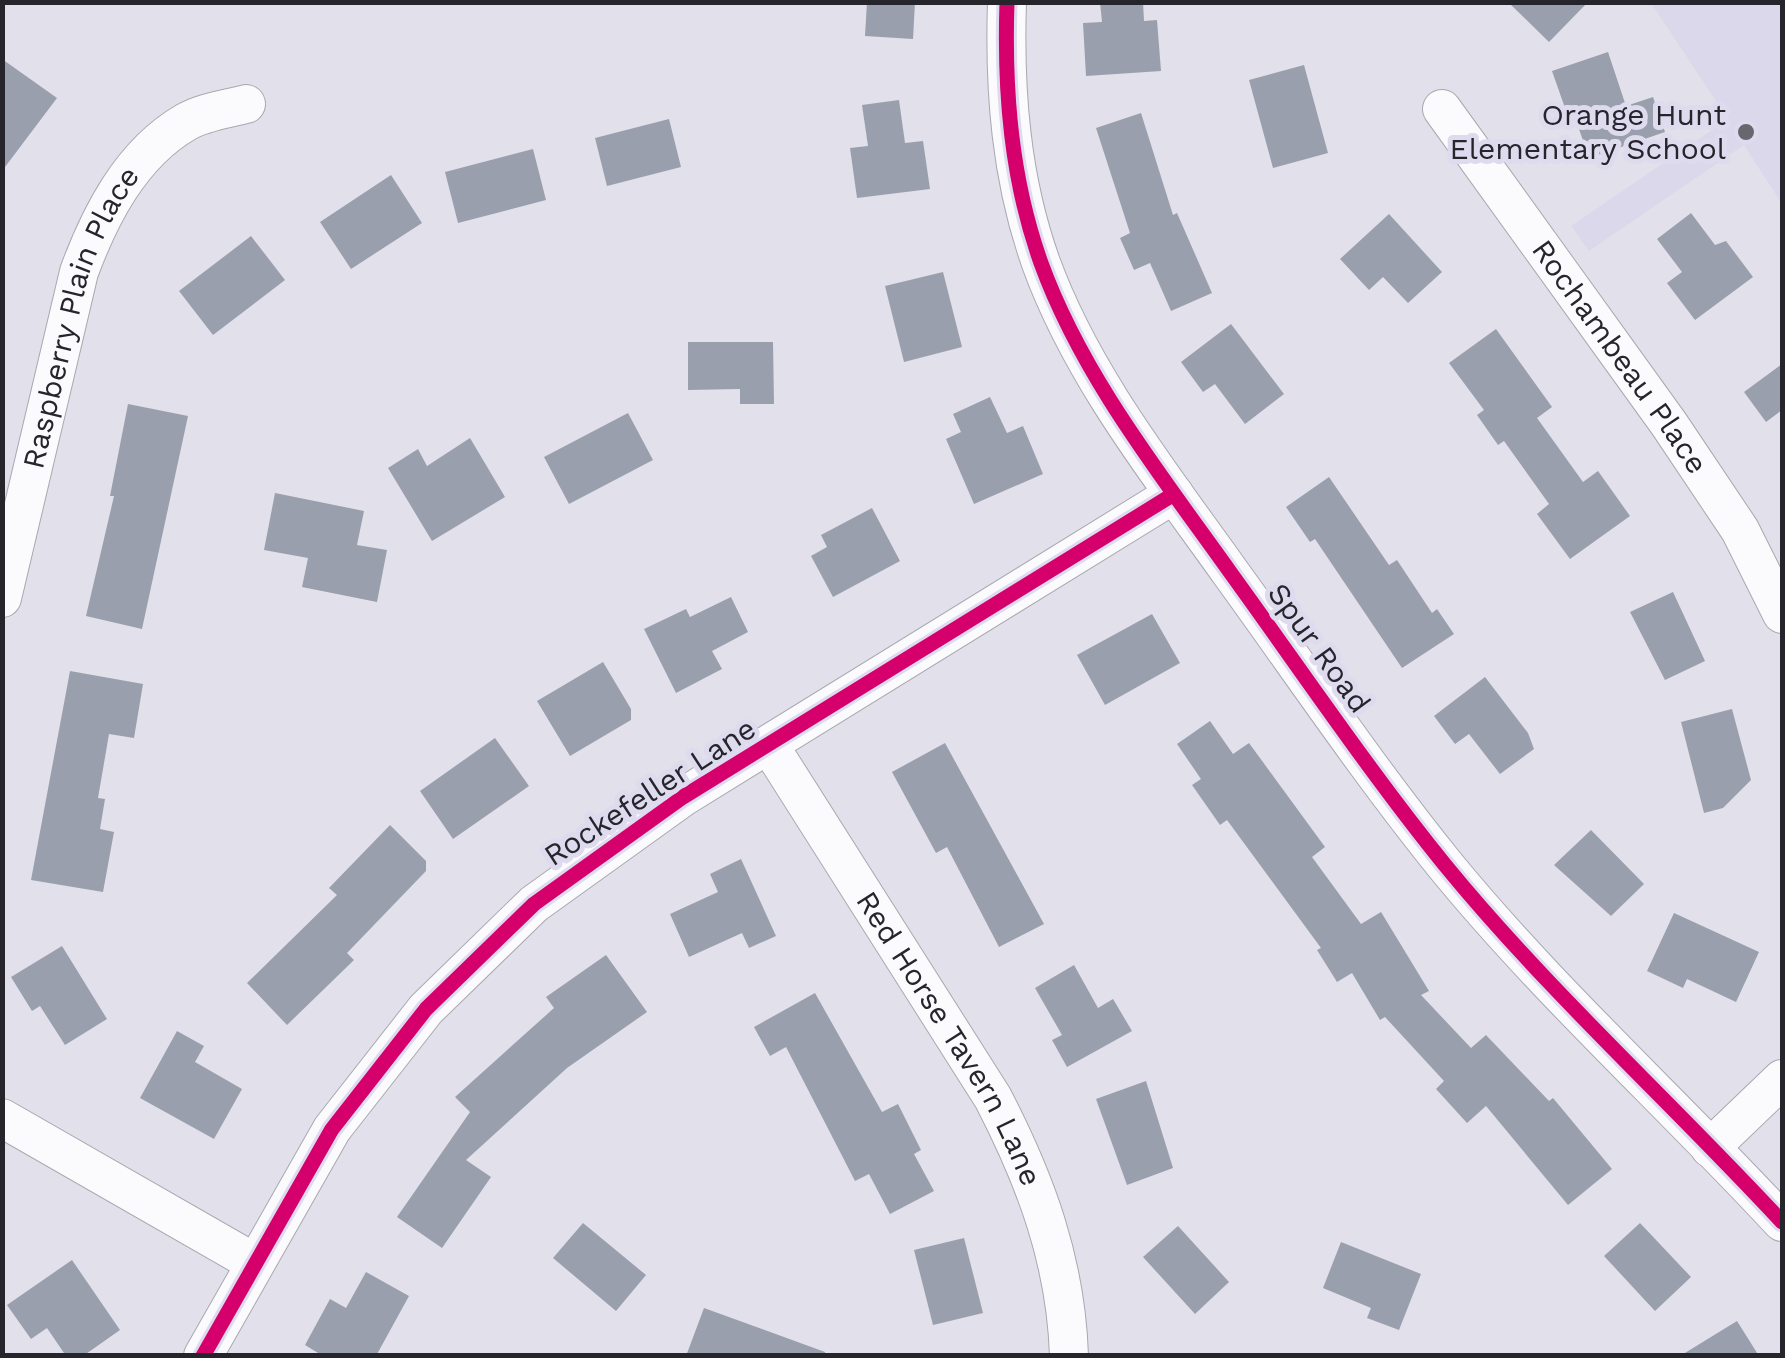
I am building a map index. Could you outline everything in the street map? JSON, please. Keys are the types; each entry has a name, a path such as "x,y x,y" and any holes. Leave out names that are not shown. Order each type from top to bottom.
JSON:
{"street":[{"name":"Spur Road","path":"1007,2 1010,132 1042,264 1059,307 1105,391 1174,494 1446,866 1782,1222"},
{"name":"Raspberry Plain Place","path":"2,598 80,272 97,224 152,146 189,120 246,104"},
{"name":"Rochambeau Place","path":"1442,109 1669,424 1740,530 1782,614"},
{"name":"Rockefeller Lane","path":"204,1356 332,1129 426,1009 476,956 604,849 1174,494"},
{"name":"Red Horse Tavern Lane","path":"770,746 992,1098 1023,1156 1049,1224 1064,1285 1069,1356"},
{"path":"1710,1148 1782,1080"},
{"path":"2,1118 255,1263"}],"shaded area":[{"name":"Orange Hunt Elementary School","path":"1651,3 1782,3 1782,204 1744,145 1589,251 1571,226 1728,119"}],"building":[{"path":"867,2 915,2 913,39 865,36"},
{"path":"1100,2 1143,2 1144,21 1157,20 1161,71 1086,76 1083,23 1102,22"},
{"path":"1508,2 1588,2 1549,42"},
{"path":"1608,52 1626,106 1653,97 1665,132 1589,158 1571,106 1565,108 1552,71"},
{"path":"2,59 57,98 2,171"},
{"path":"1304,65 1328,153 1273,168 1249,80"},
{"path":"899,100 905,143 923,141 930,189 857,198 850,148 868,146 862,105"},
{"path":"1141,113 1173,215 1177,213 1212,293 1171,311 1150,263 1134,270 1120,238 1130,233 1096,128"},
{"path":"669,119 681,167 607,186 595,138"},
{"path":"533,149 546,200 458,223 445,172"},
{"path":"391,175 422,223 351,269 320,222"},
{"path":"1691,213 1715,245 1726,241 1753,277 1695,320 1667,283 1682,272 1657,239"},
{"path":"1389,214 1442,272 1408,303 1383,277 1369,290 1340,259"},
{"path":"251,236 285,280 213,335 179,291"},
{"path":"943,272 962,347 904,362 885,286"},
{"path":"1231,324 1284,394 1245,424 1215,384 1203,392 1181,362"},
{"path":"1496,329 1552,407 1537,418 1583,482 1598,471 1630,516 1570,559 1537,514 1549,504 1504,441 1498,445 1477,415 1484,410 1449,363"},
{"path":"688,342 773,342 774,404 740,404 740,389 688,390"},
{"path":"1782,364 1782,410 1766,422 1744,392"},
{"path":"990,397 1007,433 1023,426 1043,474 974,504 946,439 961,432 953,414"},
{"path":"128,404 188,416 142,629 86,616 114,496 110,496"},
{"path":"628,413 653,460 569,504 544,457"},
{"path":"470,438 505,497 432,541 388,468 418,449 427,466"},
{"path":"1329,477 1389,565 1397,560 1432,613 1437,609 1454,634 1402,668 1315,539 1310,542 1286,507"},
{"path":"275,493 364,511 357,545 387,550 377,602 302,587 308,558 264,550"},
{"path":"872,508 900,561 833,597 811,556 827,547 821,535"},
{"path":"1673,592 1705,661 1665,680 1630,612"},
{"path":"731,597 748,632 712,651 722,669 676,693 644,629 686,609 690,617"},
{"path":"1152,614 1180,663 1105,705 1077,655"},
{"path":"603,662 631,709 631,720 570,756 537,701"},
{"path":"70,671 143,684 134,738 109,734 98,798 105,799 100,829 114,832 103,892 31,880"},
{"path":"1485,677 1528,733 1534,749 1500,774 1469,734 1455,744 1434,716"},
{"path":"1732,709 1751,780 1723,808 1704,813 1681,722"},
{"path":"1210,721 1233,754 1249,743 1325,847 1312,857 1361,924 1381,912 1429,991 1421,995 1471,1048 1486,1035 1549,1101 1553,1098 1612,1169 1568,1205 1486,1106 1467,1123 1436,1089 1444,1081 1385,1017 1380,1020 1352,973 1337,982 1317,950 1321,948 1227,820 1220,825 1192,785 1201,779 1177,744"},
{"path":"495,738 529,786 453,839 420,791"},
{"path":"945,743 1044,924 999,947 947,847 936,853 892,772"},
{"path":"390,825 426,861 426,871 347,953 354,960 287,1025 247,983 337,895 329,888"},
{"path":"1591,830 1644,884 1611,916 1554,865"},
{"path":"741,859 776,936 749,948 742,933 689,957 670,914 718,892 710,874"},
{"path":"1674,913 1759,952 1736,1002 1687,979 1683,988 1647,971"},
{"path":"62,946 107,1019 65,1045 40,1006 32,1011 11,977"},
{"path":"606,955 647,1012 567,1068 466,1160 491,1177 442,1248 397,1217 470,1112 455,1097 554,1008 546,997"},
{"path":"1074,965 1098,1008 1113,999 1132,1031 1067,1067 1052,1040 1062,1035 1035,988"},
{"path":"815,993 882,1112 898,1104 921,1150 914,1154 934,1191 890,1214 869,1174 855,1181 786,1047 770,1056 754,1027"},
{"path":"177,1031 204,1046 195,1062 242,1089 214,1139 140,1098"},
{"path":"1146,1081 1173,1168 1127,1185 1096,1099"},
{"path":"583,1223 646,1275 616,1311 553,1258"},
{"path":"1640,1223 1691,1277 1655,1311 1604,1256"},
{"path":"1178,1226 1229,1282 1195,1314 1143,1257"},
{"path":"964,1238 983,1313 933,1325 914,1250"},
{"path":"1341,1242 1421,1274 1399,1330 1367,1318 1371,1308 1323,1288"},
{"path":"72,1260 120,1330 83,1356 66,1356 47,1328 31,1339 7,1305"},
{"path":"366,1272 409,1296 376,1356 323,1356 305,1345 330,1299 346,1308"},
{"path":"704,1308 825,1352 825,1356 686,1356"},
{"path":"1737,1321 1759,1356 1680,1356"}],"cycle path":[{"path":"1007,2 1012,134 1031,231 1058,305 1125,424 1362,757 1445,865 1568,1002 1782,1222"},
{"path":"203,1356 332,1129 426,1009 534,904 683,797 1174,494"}],"place":[{"name":"Orange Hunt Elementary School","path":"1746,132"}]}
